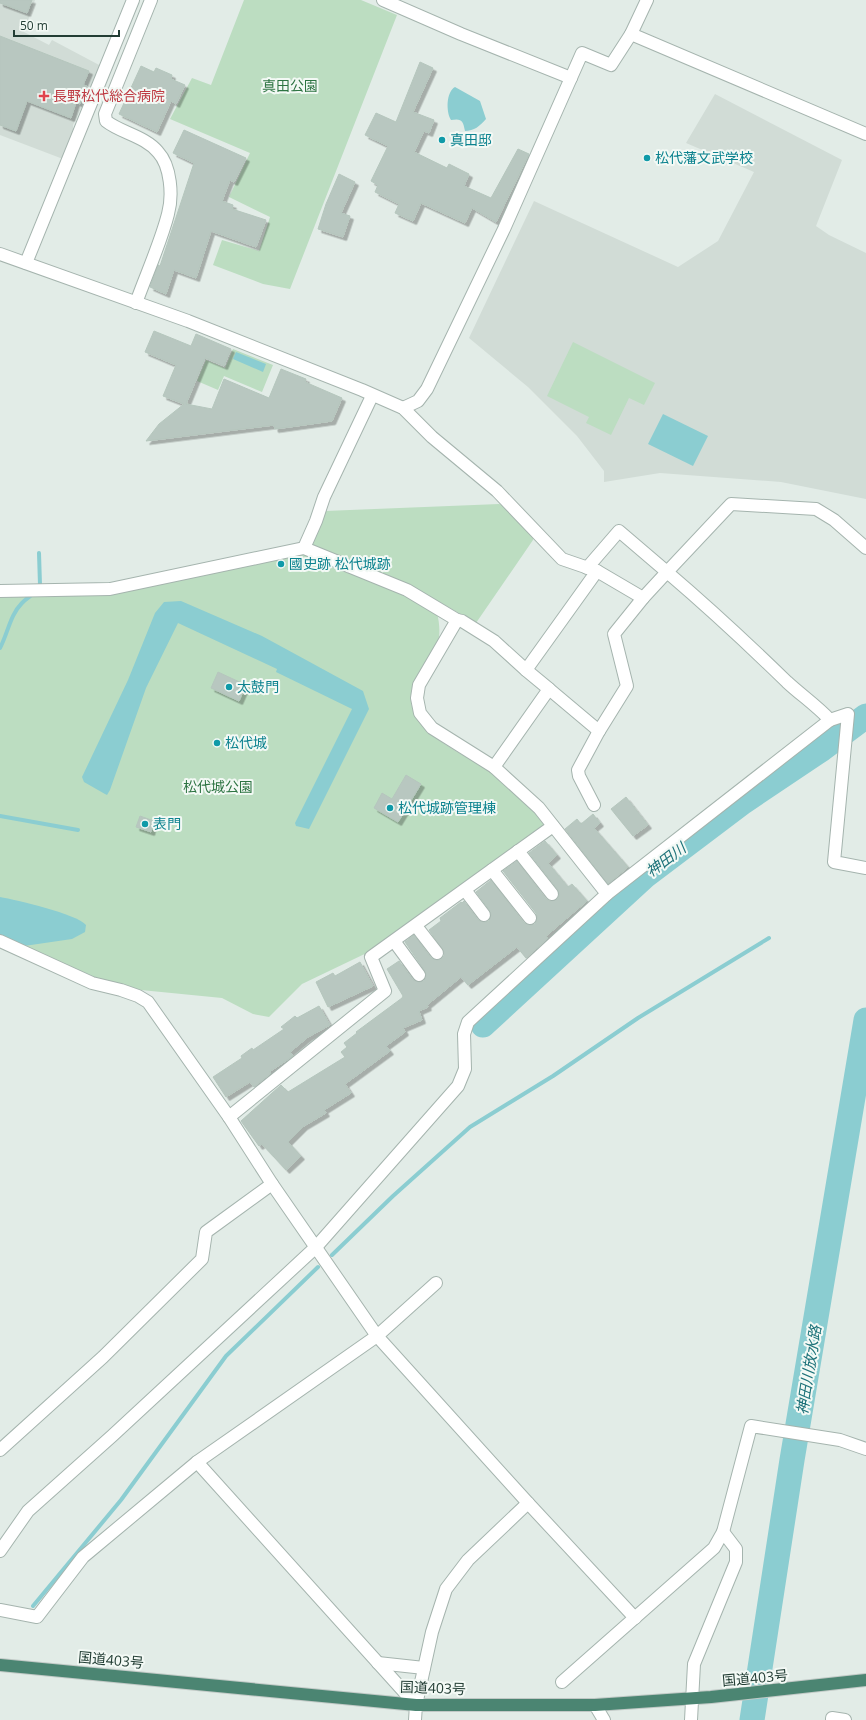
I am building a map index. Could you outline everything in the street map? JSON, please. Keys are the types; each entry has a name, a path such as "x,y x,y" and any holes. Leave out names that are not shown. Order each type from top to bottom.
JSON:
{"highway":[{"name":"国道403号","path":"0,1665 416,1704 595,1705 711,1697 818,1687 866,1680"}],"street":[{"path":"26,263 133,0"},
{"path":"136,303 169,213 170,187 165,166 159,152 144,141 114,127 106,121 105,114 151,0"},
{"path":"383,0 468,37 571,78"},
{"path":"403,408 418,401 427,389 504,229 582,53 611,64 631,34 647,0"},
{"path":"631,34 866,134"},
{"path":"0,254 188,321 362,390 372,396 403,408 432,437 497,492 562,559 592,569 643,598"},
{"path":"304,548 316,521 324,497 372,396"},
{"path":"594,805 579,776 578,770 599,731 627,686 614,634 643,598 731,504 816,509 834,520 866,548"},
{"path":"526,670 592,569 619,531 744,639 830,720"},
{"path":"0,591 110,589 304,548 407,590 457,620 462,621 494,641 599,731"},
{"path":"457,620 419,685 417,698 420,713 432,728 494,767 539,808 607,894"},
{"path":"494,767 549,689"},
{"path":"2,1542 28,1511 112,1436 316,1248 458,1086 464,1069 464,1034 468,1022 607,894 830,720 848,714 834,862 866,868"},
{"path":"229,1117 385,991 371,957 553,826"},
{"path":"518,851 552,894"},
{"path":"492,870 530,918"},
{"path":"465,890 484,915"},
{"path":"416,926 437,954"},
{"path":"0,940 92,983 121,990 138,996 148,1002 229,1117 272,1184 377,1336 528,1503 635,1618"},
{"path":"394,941 419,975"},
{"path":"0,1450 103,1357 202,1259 206,1232 272,1184"},
{"path":"0,1610 37,1617 84,1557 197,1462 377,1336 436,1283"},
{"path":"562,1682 714,1548 723,1532 751,1426 762,1429 840,1440 866,1449"},
{"path":"197,1462 416,1704"},
{"path":"415,1720 416,1704 432,1632 446,1589 468,1560 528,1503"},
{"path":"691,1720 694,1664 736,1562 736,1549 723,1532"},
{"path":"378,1663 424,1668"},
{"path":"595,1705 604,1720"},
{"path":"832,1720 832,1718 845,1720"}],"shaded area":[{"name":"長野松代総合病院","path":"0,0 35,0 24,32 49,45 52,40 101,66 73,125 73,136 63,159 0,135"},
{"path":"715,94 842,160 816,226 829,235 866,253 866,499 781,482 660,473 604,482 604,471 577,436 528,387 469,338 534,201 678,267 718,241 754,172 686,143"}],"green space":[{"name":"真田公園","path":"244,0 361,0 397,15 290,289 263,284 213,265 222,240 259,251 270,217 229,197 250,153 170,119 192,78 211,85"},
{"path":"573,342 655,383 644,405 629,398 611,435 586,423 589,417 547,396"},
{"path":"233,349 273,365 262,392 224,376 218,390 197,381 206,360 225,368"},
{"path":"502,505 533,536 533,540 476,623 412,586 311,544 325,511"},
{"name":"松代城公園","path":"304,553 388,588 437,613 439,637 437,644 420,671 413,686 411,694 412,708 419,721 429,732 457,752 504,780 547,823 375,949 302,984 269,1017 253,1014 222,998 141,990 93,978 0,935 0,597 158,585"}],"water":[{"path":"455,87 480,101 486,119 474,129 465,131 464,125 460,120 451,120 449,116 448,98"},
{"path":"236,352 266,364 263,372 233,359"},
{"path":"663,414 708,436 693,466 648,444"},
{"path":"181,601 262,636 363,691 369,709 309,829 296,826 295,823 352,709 276,672 277,669 178,623 146,688 110,790 107,795 84,782 82,777 128,680 155,613 164,602"},
{"path":"0,897 46,908 71,916 86,925 85,932 72,939 24,946 0,935"}],"building":[{"path":"0,0 32,0 27,13 0,3"},
{"path":"0,36 89,71 83,85 87,86 80,104 76,102 71,118 27,101 16,131 0,125"},
{"path":"420,62 433,68 413,112 434,120 429,133 424,131 414,152 447,168 449,164 469,174 464,186 491,198 518,149 529,154 496,222 472,208 465,223 421,203 413,221 395,213 399,204 375,192 378,185 371,181 388,146 365,135 376,113 396,122"},
{"path":"141,66 154,72 156,68 172,75 171,79 185,85 176,104 171,101 157,132 119,114"},
{"path":"184,130 246,158 234,182 230,180 222,201 233,205 232,209 266,220 256,247 211,231 196,278 174,270 166,294 150,287 158,265 160,266 194,163 173,153"},
{"path":"339,174 355,182 341,213 350,216 343,237 318,229 326,204"},
{"path":"154,331 191,346 196,334 231,349 224,366 205,358 186,404 212,409 224,379 269,398 281,369 306,379 305,382 342,398 332,421 275,429 274,425 146,441 159,424 184,404 163,396 176,365 145,352"},
{"name":"太鼓門","path":"218,672 246,685 239,701 211,688"},
{"path":"406,775 421,784 398,822 374,808 382,793 392,799"},
{"path":"626,797 648,825 633,836 611,809"},
{"path":"593,814 600,823 594,828 628,867 608,884 565,829 577,819 581,824"},
{"name":"表門","path":"140,816 154,821 151,832 136,827"},
{"path":"545,841 557,855 548,863 568,887 572,884 587,901 546,936 548,938 526,958 517,947 468,985 461,977 427,1005 428,1007 419,1011 422,1020 403,1028 405,1032 386,1046 390,1051 345,1084 351,1093 324,1110 326,1113 304,1126 288,1142 301,1156 286,1170 262,1144 259,1146 241,1121 281,1085 288,1092 345,1057 341,1052 347,1047 344,1043 357,1033 356,1032 402,998 403,996 387,969 399,961 413,980 419,982 424,981 426,975 425,971 405,942 414,935 431,958 438,960 444,956 444,952 429,930 441,921 440,918 464,901 478,920 485,922 489,921 491,914 490,911 476,892 491,880 524,923 531,925 535,924 537,917 536,913 503,871 517,861 546,899 550,901 556,900 559,896 558,890 529,853"},
{"path":"360,962 373,986 328,1007 316,982 333,973 335,976"},
{"path":"319,1006 330,1025 308,1037 290,1052 293,1056 269,1072 271,1073 254,1087 250,1082 226,1097 213,1077 242,1058 241,1056 252,1048 253,1050 284,1029 281,1027 295,1016 297,1018"}],"waterway":[{"path":"0,648 18,608 40,585 39,553"},
{"name":"神田川","path":"483,1025 645,876 743,802 822,749 866,716"},
{"path":"0,816 78,830"},
{"path":"332,1255 393,1196 470,1127 553,1076 638,1018 769,938"},
{"name":"神田川放水路","path":"752,1720 792,1460 866,1020"},
{"path":"33,1606 121,1500 226,1356 318,1267"}],"place":[{"name":"長野松代総合病院","path":"44,96"},
{"name":"真田邸","path":"442,140"},
{"name":"松代藩文武学校","path":"647,158"},
{"name":"國史跡 松代城跡","path":"281,564"},
{"name":"太鼓門","path":"229,687"},
{"name":"松代城","path":"217,743"},
{"name":"松代城跡管理棟","path":"390,808"},
{"name":"表門","path":"145,824"}]}
